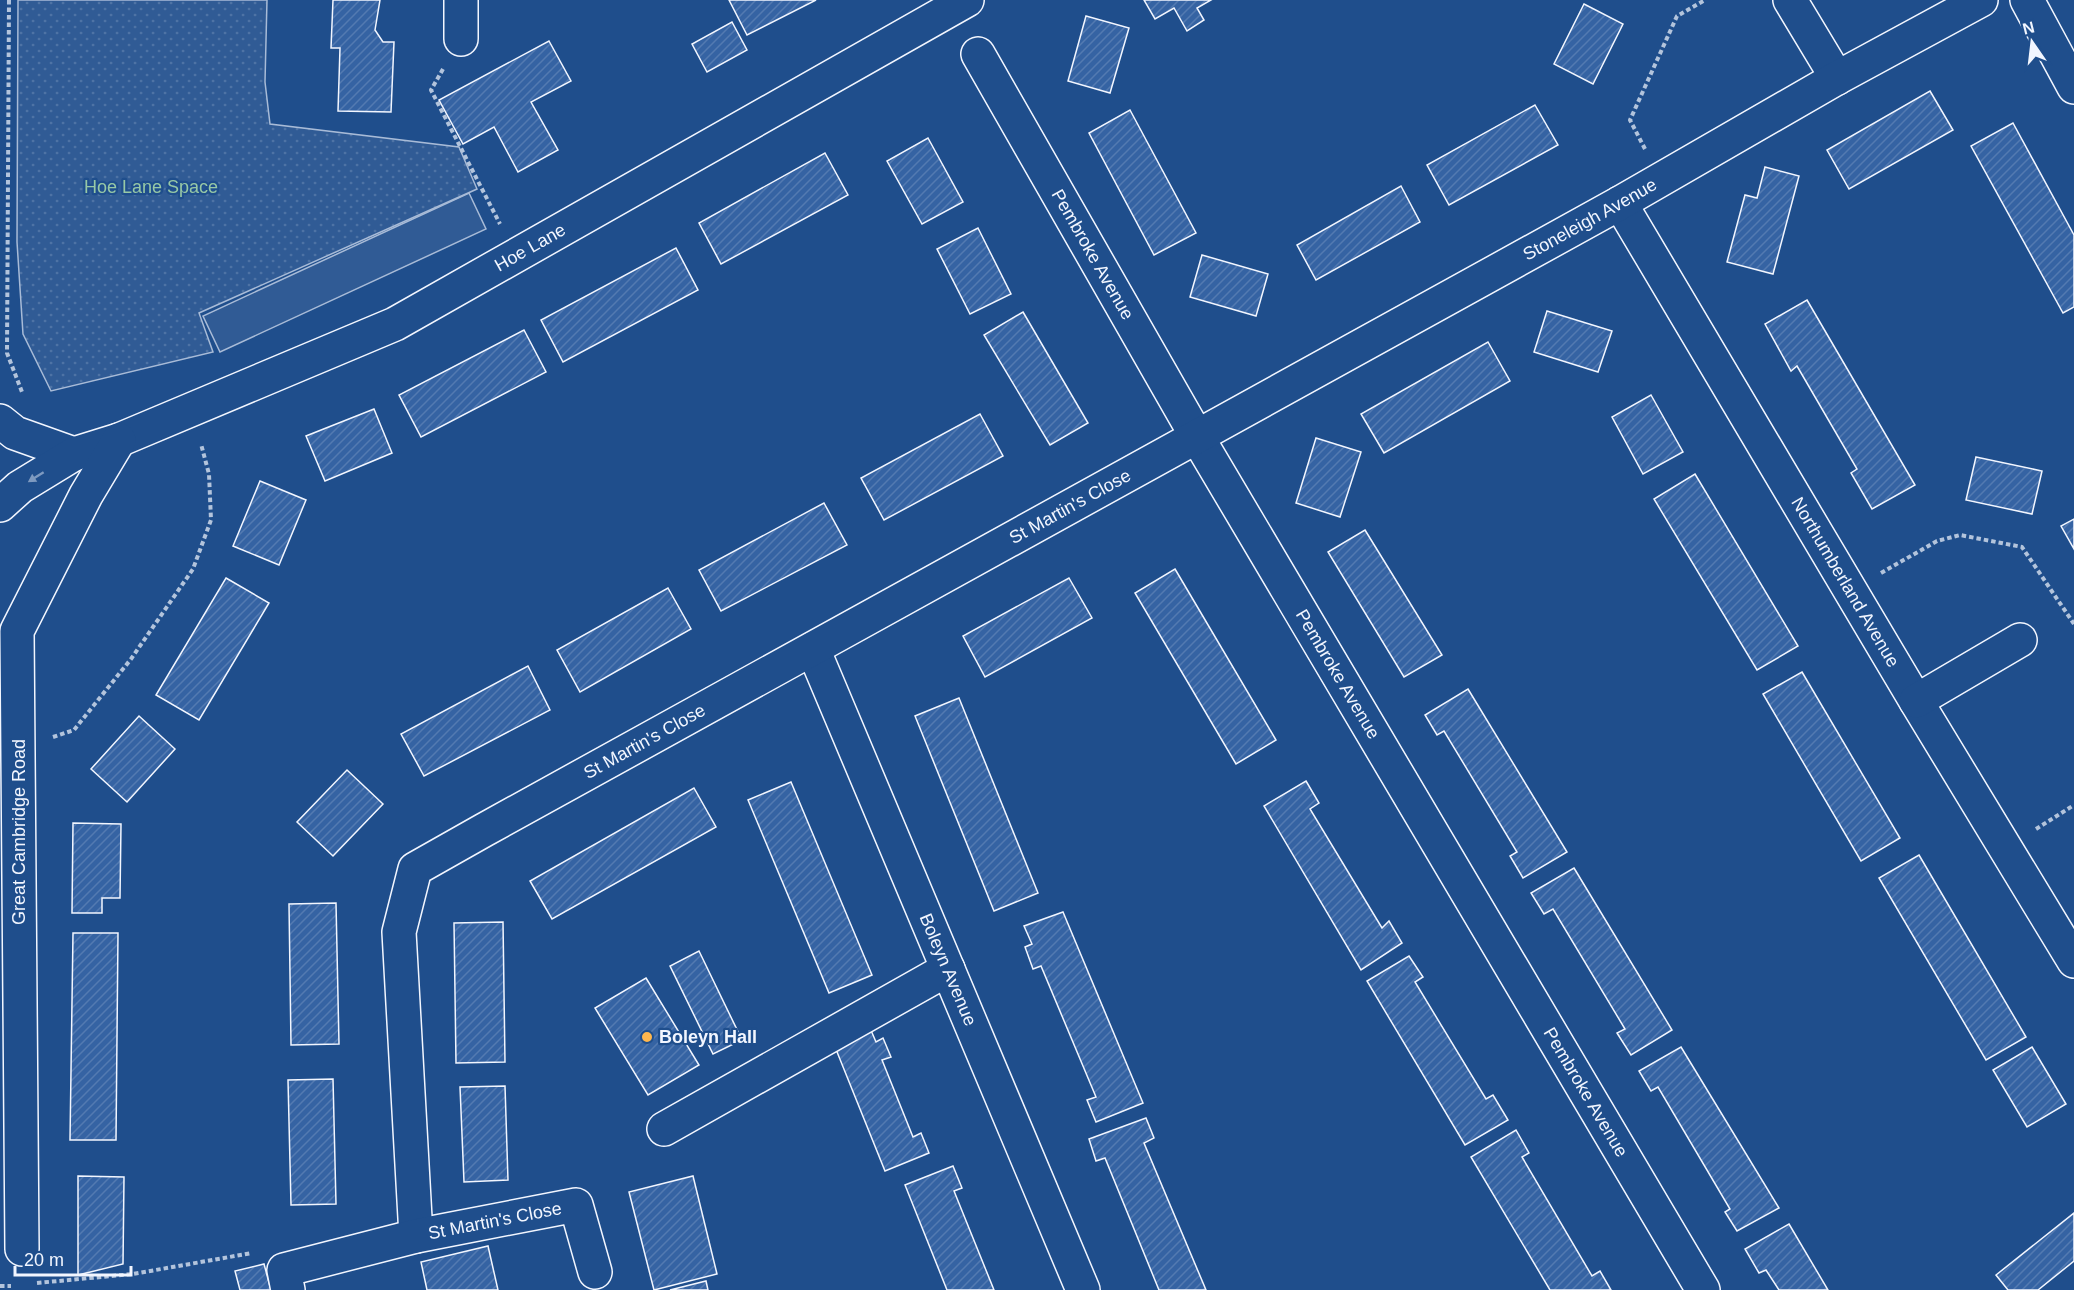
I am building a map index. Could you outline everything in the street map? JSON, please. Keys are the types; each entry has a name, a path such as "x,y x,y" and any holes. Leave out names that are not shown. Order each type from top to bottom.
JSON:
{"street":[{"path":"460,39 461,0"},
{"path":"1790,0 1837,78"},
{"name":"Stoneleigh Avenue","path":"1196,435 1620,202 1837,78 1982,0"},
{"path":"2026,0 2074,87"},
{"name":"Hoe Lane","path":"0,505 20,487 74,454 119,440 395,324 954,3"},
{"name":"Pembroke Avenue","path":"978,54 1196,435 1703,1290"},
{"name":"Northumberland Avenue","path":"1620,202 1916,701 2074,961"},
{"path":"12,411 15,433 74,454"},
{"name":"St Martin's Close","path":"416,1236 399,932 415,869 813,650 1196,435"},
{"name":"Great Cambridge Road","path":"22,1249 17,631 86,495 119,440"},
{"path":"1916,701 2020,640"},
{"name":"Boleyn Avenue","path":"813,650 1083,1290"},
{"path":"664,1129 948,969"},
{"name":"St Martin's Close","path":"286,1280 416,1236 576,1205 595,1272"}],"path":[{"path":"9,0 7,353 22,390 12,411"},
{"path":"1661,178 1630,120 1677,16 1706,0"},
{"path":"460,39 430,90 516,254"},
{"path":"18,749 74,730 131,659 193,569 211,520 209,474 193,410"},
{"path":"1851,590 1937,541 1960,535 2022,547 2074,624"},
{"path":"2004,848 2074,805"},
{"path":"32,1284 133,1274 278,1248 286,1280"},
{"path":"0,1286 21,1285"}],"shaded area":[{"path":"469,193 486,229 220,352 203,316"}],"green space":[{"name":"Hoe Lane Space","path":"18,0 267,0 265,82 270,124 459,147 477,189 199,313 213,352 51,391 23,334 17,242"}],"building":[{"path":"333,0 380,0 375,30 383,42 394,42 391,112 338,111 340,48 331,48"},
{"path":"729,0 816,0 747,35"},
{"path":"1144,0 1211,0 1197,8 1204,20 1187,31 1174,8 1155,19"},
{"path":"1584,4 1623,24 1593,84 1554,64"},
{"path":"1086,16 1129,28 1110,93 1068,81"},
{"path":"732,22 747,50 707,72 692,44"},
{"path":"549,41 571,81 531,102 558,150 518,172 494,127 463,144 439,100"},
{"path":"1930,91 1953,130 1849,189 1827,150"},
{"path":"1535,105 1558,145 1449,205 1427,165"},
{"path":"1130,110 1196,233 1154,255 1089,133"},
{"path":"2013,123 2074,235 2074,307 2063,313 1971,146"},
{"path":"928,138 963,202 922,224 887,161"},
{"path":"825,153 848,195 721,264 699,223"},
{"path":"1765,167 1799,176 1773,274 1727,262 1745,195 1757,198"},
{"path":"1401,186 1420,222 1316,280 1297,245"},
{"path":"978,228 1011,294 970,314 937,249"},
{"path":"676,248 698,290 563,362 541,320"},
{"path":"1202,255 1268,274 1256,316 1190,297"},
{"path":"1807,300 1915,485 1872,509 1851,473 1857,469 1797,366 1791,371 1765,324"},
{"path":"1547,311 1612,331 1598,372 1534,352"},
{"path":"1023,312 1088,423 1050,445 984,335"},
{"path":"524,330 546,372 421,437 399,395"},
{"path":"1488,342 1510,381 1384,453 1361,414"},
{"path":"1651,395 1683,452 1643,474 1612,417"},
{"path":"374,409 392,453 325,481 306,436"},
{"path":"980,414 1003,456 884,520 861,478"},
{"path":"1316,438 1361,452 1340,517 1296,503"},
{"path":"1976,457 2042,471 2032,514 1966,500"},
{"path":"1695,474 1798,646 1757,670 1654,499"},
{"path":"260,481 306,500 279,565 233,546"},
{"path":"824,503 847,545 721,611 699,570"},
{"path":"2074,519 2074,549 2061,526"},
{"path":"1365,530 1442,655 1404,677 1328,552"},
{"path":"1175,569 1276,740 1236,764 1135,593"},
{"path":"226,578 269,603 199,720 156,695"},
{"path":"1069,578 1092,618 985,677 963,636"},
{"path":"668,588 691,629 580,692 557,650"},
{"path":"528,666 550,710 424,776 401,734"},
{"path":"1802,672 1900,838 1861,861 1763,694"},
{"path":"1468,689 1567,852 1523,878 1510,856 1517,852 1444,731 1437,735 1425,715"},
{"path":"959,698 1038,893 994,911 915,716"},
{"path":"139,716 175,749 127,802 91,769"},
{"path":"347,770 383,804 333,856 297,822"},
{"path":"1306,781 1319,803 1310,809 1382,928 1389,921 1402,943 1361,970 1264,806"},
{"path":"791,782 872,975 829,993 748,800"},
{"path":"694,788 716,827 552,919 530,881"},
{"path":"73,823 121,824 120,898 102,898 102,913 72,913"},
{"path":"1919,855 2026,1037 1986,1060 1879,878"},
{"path":"1574,868 1672,1030 1631,1055 1617,1033 1625,1029 1553,909 1544,914 1531,893"},
{"path":"336,903 339,1044 291,1045 289,904"},
{"path":"1063,912 1143,1103 1096,1122 1087,1100 1096,1097 1041,966 1033,969 1025,947 1032,944 1024,926"},
{"path":"503,922 505,1062 456,1063 454,923"},
{"path":"73,933 118,933 116,1140 70,1140"},
{"path":"699,951 742,1040 713,1054 670,966"},
{"path":"1409,956 1423,977 1415,982 1486,1099 1493,1095 1508,1120 1465,1145 1367,981"},
{"name":"Boleyn Hall","path":"646,978 699,1065 648,1095 595,1008"},
{"path":"870,1028 876,1042 883,1038 891,1057 882,1060 913,1137 921,1133 929,1153 885,1171 833,1042"},
{"path":"1681,1047 1779,1208 1737,1231 1725,1212 1730,1209 1658,1087 1651,1091 1639,1071"},
{"path":"2032,1047 2066,1104 2027,1127 1993,1070"},
{"path":"333,1079 336,1204 291,1205 288,1080"},
{"path":"505,1086 508,1180 464,1182 460,1087"},
{"path":"1146,1118 1154,1138 1144,1143 1206,1290 1159,1290 1105,1158 1096,1161 1089,1139"},
{"path":"1516,1130 1529,1153 1522,1157 1592,1276 1600,1271 1611,1290 1550,1290 1471,1157"},
{"path":"953,1166 962,1188 954,1191 994,1290 947,1290 905,1185"},
{"path":"78,1176 124,1177 123,1264 78,1275"},
{"path":"693,1176 717,1274 654,1290 629,1192"},
{"path":"2074,1213 2074,1261 2038,1290 2008,1290 1996,1275"},
{"path":"1789,1224 1828,1290 1779,1290 1766,1270 1759,1273 1745,1249"},
{"path":"488,1246 498,1290 427,1290 421,1262"},
{"path":"264,1264 271,1290 240,1290 235,1271"},
{"path":"706,1281 708,1290 670,1290"}],"place":[{"name":"Boleyn Hall","path":"647,1037"}]}
